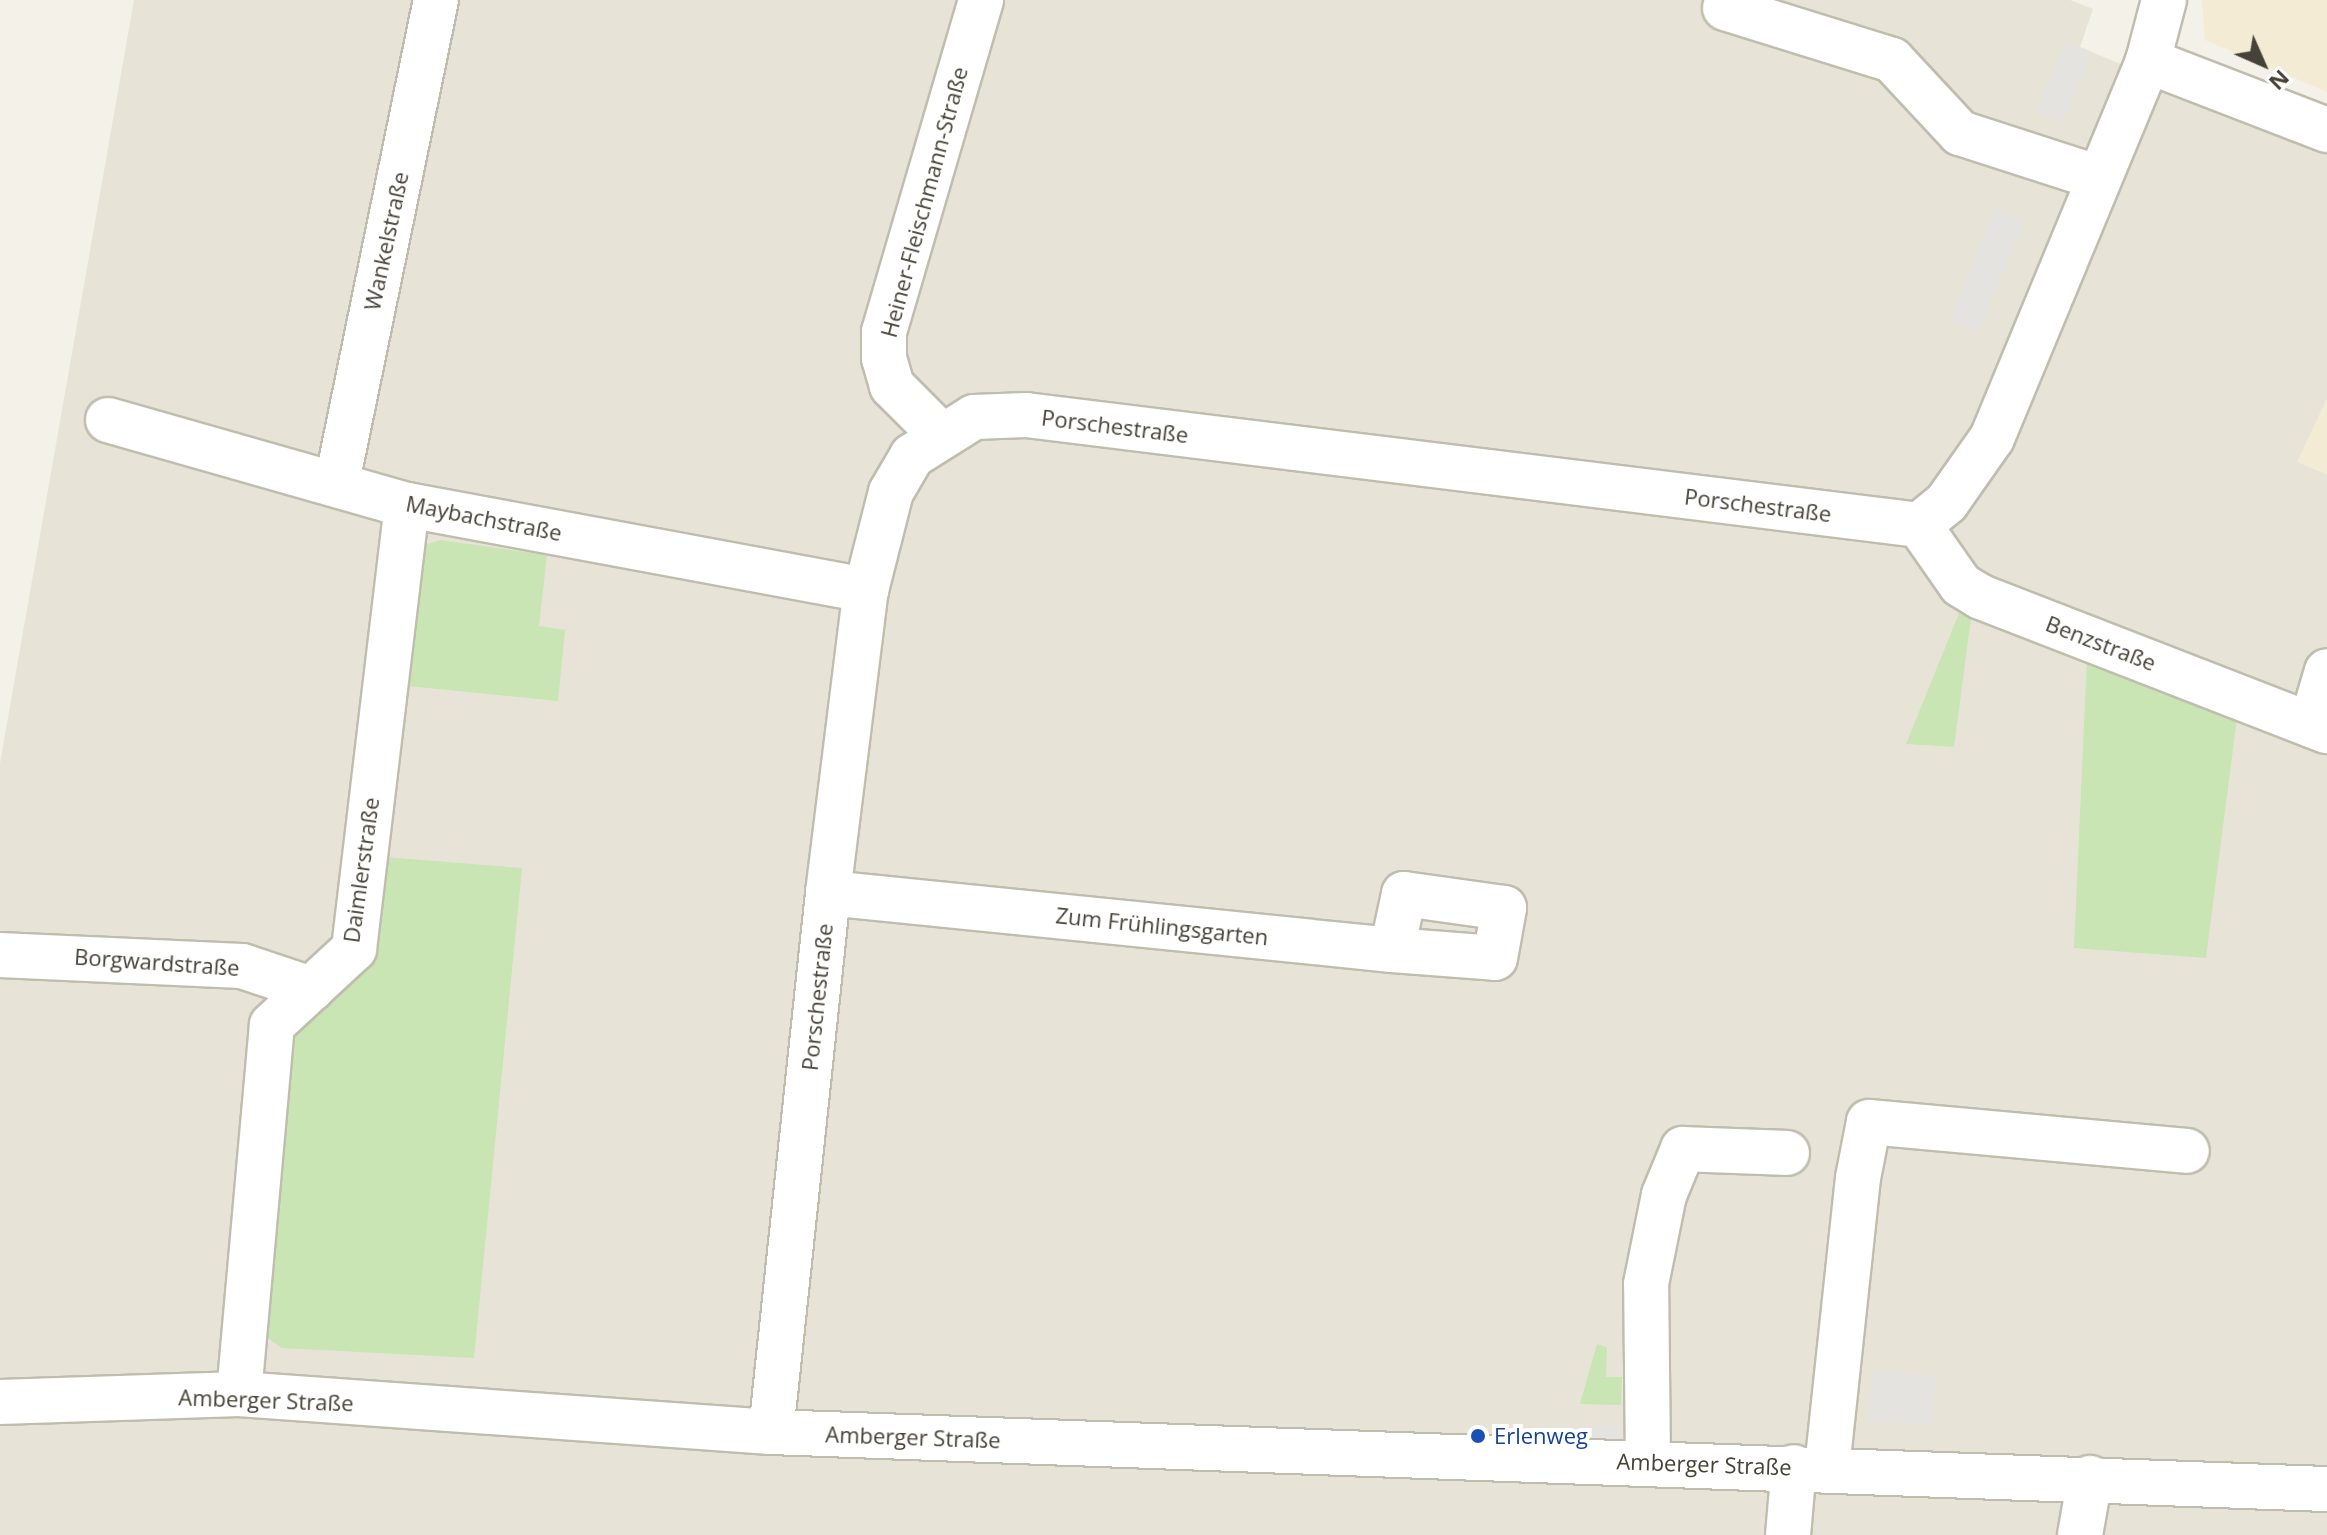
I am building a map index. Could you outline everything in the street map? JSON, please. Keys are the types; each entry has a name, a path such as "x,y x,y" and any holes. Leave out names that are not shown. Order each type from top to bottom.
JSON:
{"street":[{"name":"Wankelstraße","path":"337,482 436,0"},
{"name":"Heiner-Fleischmann-Straße","path":"940,434 892,386 884,358 884,332 981,0"},
{"path":"1919,525 1947,502 1992,438 2148,61 2151,4"},
{"path":"1725,8 1892,60 1960,133 2099,178"},
{"path":"2148,61 2327,130"},
{"name":"Porschestraße","path":"771,1432 828,893 866,590 891,492 912,456 940,434 974,417 1026,415 1919,525"},
{"name":"Maybachstraße","path":"108,420 337,482 407,505 866,590"},
{"name":"Daimlerstraße","path":"239,1394 272,1025 354,949 407,505"},
{"name":"Benzstraße","path":"1919,525 1961,585 1981,597 2319,728 2327,671"},
{"name":"Zum Frühlingsgarten","path":"828,893 1495,958"},
{"name":"Borgwardstraße","path":"0,955 242,966 311,989"},
{"path":"1788,1535 1810,1468 1869,1122 2187,1151"},
{"path":"1648,1463 1646,1284 1664,1195 1683,1149 1787,1153"},
{"name":"Amberger Straße","path":"0,1402 239,1394 771,1432 2327,1489"},
{"path":"2080,1535 2090,1478"}],"shaded area":[{"path":"134,0 2070,0 2093,9 2080,47 2327,151 2327,399 2298,462 2327,474 2327,1535 0,1535 0,763"},
{"path":"2202,0 2327,0 2327,92 2205,40"},
{"path":"2066,41 2092,52 2062,123 2036,112"},
{"path":"1995,209 2024,221 1978,333 1950,321"},
{"path":"2327,399 2327,474 2297,462"},
{"path":"1872,1371 1936,1375 1932,1425 1869,1421"},
{"path":"1620,1426 1621,1461 1550,1459 1576,1427"}],"green space":[{"path":"440,540 547,555 539,626 565,630 558,701 398,685 416,560 425,545"},
{"path":"1964,601 1973,603 1954,747 1906,744"},
{"path":"2087,658 2238,710 2206,958 2074,948"},
{"path":"372,856 522,868 474,1358 282,1348 260,1333 283,1030 360,958"},
{"path":"1597,1344 1607,1347 1606,1377 1622,1377 1621,1405 1580,1404"}],"place":[{"name":"Erlenweg","path":"1478,1436"}]}
